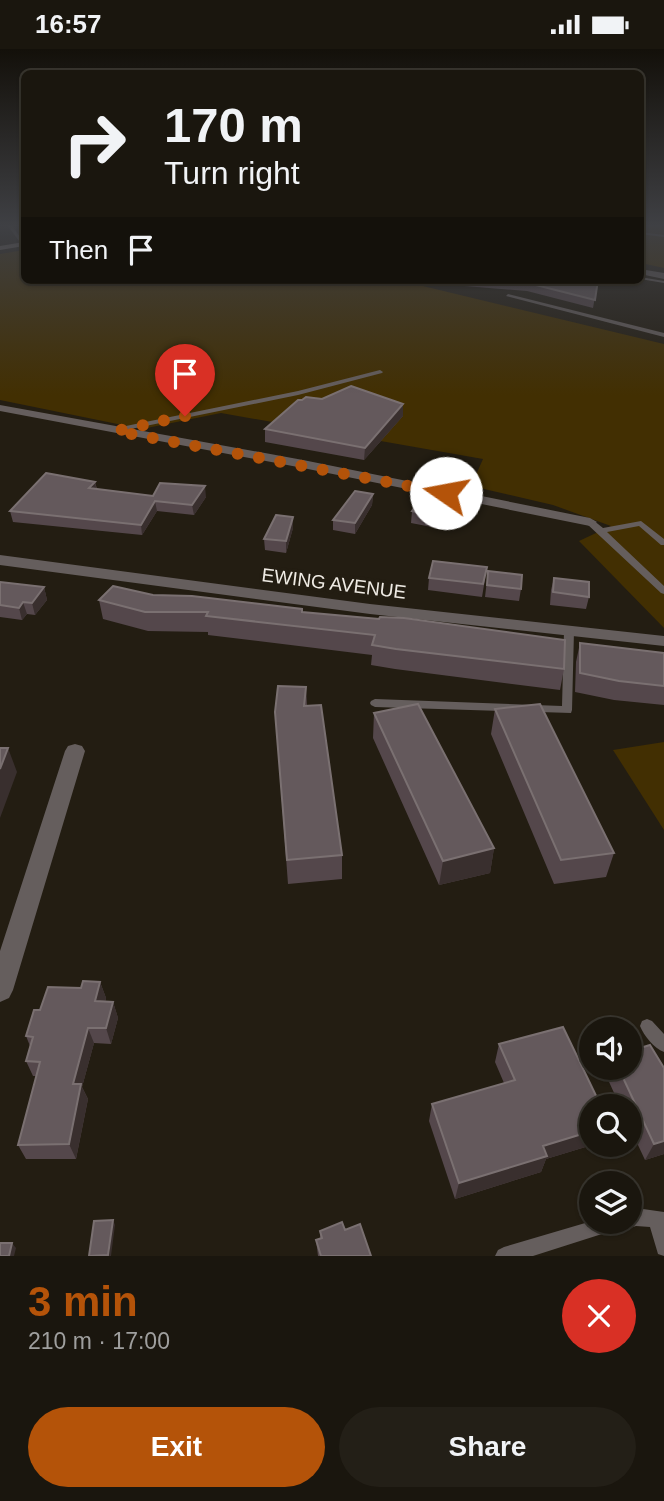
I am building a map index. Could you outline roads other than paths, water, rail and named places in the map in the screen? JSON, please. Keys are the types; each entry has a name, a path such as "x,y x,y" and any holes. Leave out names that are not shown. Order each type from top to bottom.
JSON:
{"street":[{"path":"0,408 317,467 596,527"},
{"name":"EWING AVENUE","path":"0,560 330,604 664,641"},
{"path":"0,990 75,751"}],"lane":[{"path":"508,295 664,334"},
{"path":"116,431 298,393 380,372"},
{"path":"596,527 640,523 664,543"},
{"path":"596,527 664,591"},
{"path":"376,703 568,710 569,631"},
{"path":"647,1026 664,1045"},
{"path":"642,1220 660,1221 664,1248"},
{"path":"505,1256 579,1234"}]}
